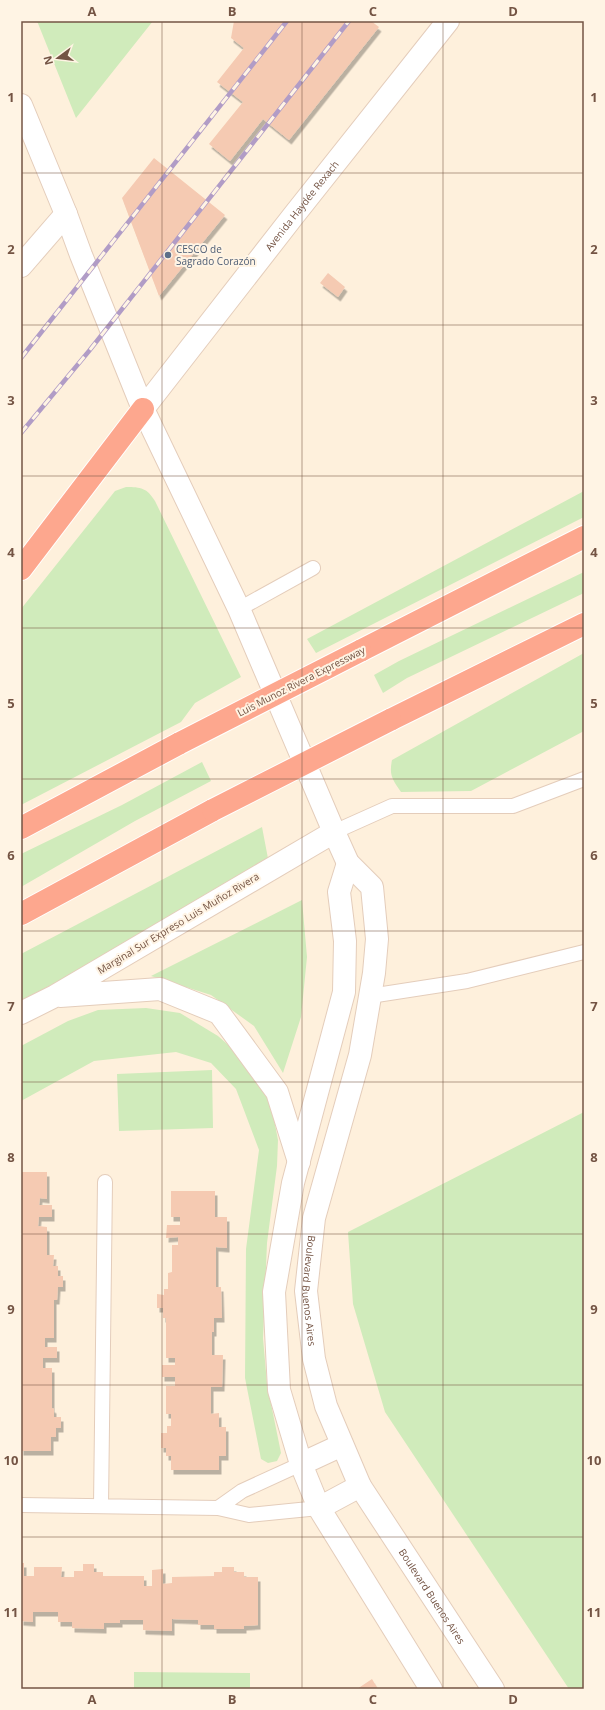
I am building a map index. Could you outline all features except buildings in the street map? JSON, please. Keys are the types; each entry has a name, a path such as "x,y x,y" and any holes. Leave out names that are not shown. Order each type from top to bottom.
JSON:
{"highway":[{"path":"21,569 143,409"},
{"name":"Luis Munoz Rivera Expressway","path":"21,828 180,743 584,538"},
{"path":"21,914 213,810 584,624"}],"street":[{"name":"Avenida Haydée Rexach","path":"143,409 289,221 448,21"},
{"name":"Boulevard Buenos Aires","path":"21,105 143,409 239,609 348,863 372,887 377,939 370,996 360,1055 314,1218 306,1291 314,1359 326,1406 360,1486 492,1689"},
{"path":"21,266 66,214"},
{"name":"Marginal Sur Expreso Luis Muñoz Rivera","path":"21,1013 55,996 334,832"},
{"path":"348,863 338,892 346,941 344,992 293,1183 274,1292 279,1390 301,1464 318,1508 431,1689"},
{"path":"55,996 160,990 219,1013 277,1092 299,1162"},
{"path":"301,1464 342,1445"},
{"path":"318,1508 360,1486"}],"lane":[{"path":"239,609 313,568"},
{"path":"334,832 392,806 513,806 584,778"},
{"path":"370,996 467,981 584,952"},
{"path":"101,1506 105,1182"},
{"path":"218,1508 242,1491 301,1464"},
{"path":"21,1505 218,1508 249,1515 318,1508"}],"green space":[{"path":"37,21 153,21 76,118"},
{"path":"126,487 143,489 149,493 155,501 241,677 195,703 181,722 21,805 21,609 115,491"},
{"path":"584,491 584,517 316,653 307,639"},
{"path":"584,572 584,593 407,678 383,693 374,675 399,661"},
{"path":"584,653 584,731 471,791 401,792 395,784 391,773 392,760"},
{"path":"202,762 211,781 135,821 21,887 21,854 122,805"},
{"path":"262,827 270,869 21,1001 21,954"},
{"path":"302,900 307,957 301,1017 283,1073 254,1026 211,995 151,976"},
{"path":"146,1008 180,1013 218,1036 257,1070 271,1104 278,1140 277,1166 267,1243 263,1338 267,1384 281,1453 277,1461 268,1463 261,1459 245,1378 246,1249 259,1150 236,1089 211,1063 176,1052 94,1061 21,1101 21,1046 68,1021 98,1010"},
{"path":"212,1070 213,1128 119,1131 117,1074"},
{"path":"584,1112 584,1689 569,1689 385,1412 353,1304 348,1232"},
{"path":"134,1672 250,1673 250,1689 134,1689"}],"railway":[{"path":"21,358 287,21"},
{"path":"21,433 89,351 349,21"}],"place":[{"name":"CESCO de Sagrado Corazón","path":"168,255"}]}
